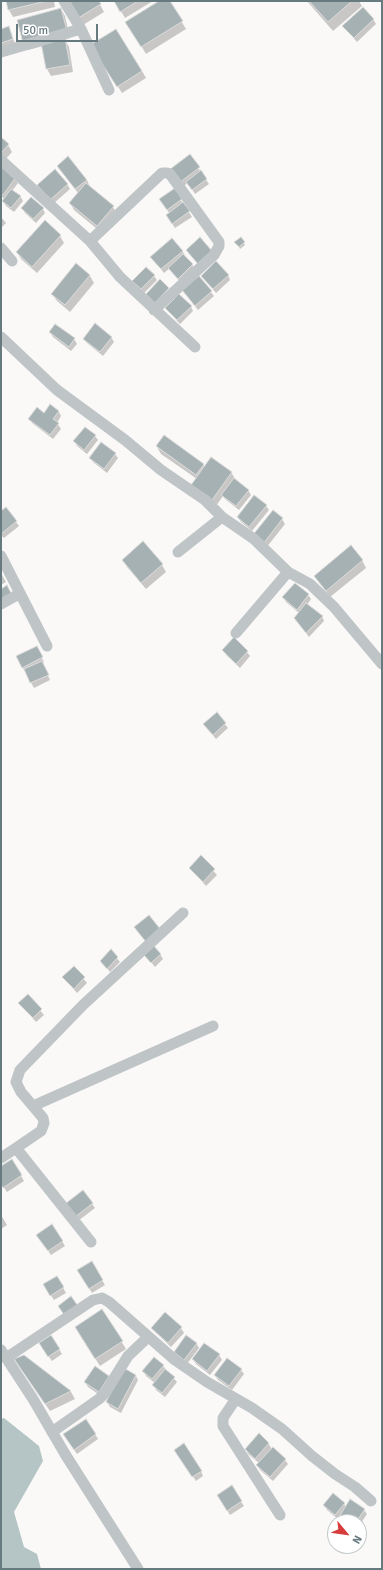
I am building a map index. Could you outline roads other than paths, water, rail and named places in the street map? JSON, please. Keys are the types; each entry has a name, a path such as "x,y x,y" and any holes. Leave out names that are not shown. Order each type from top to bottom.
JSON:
{"street":[{"path":"64,1 81,29 109,90"},
{"path":"1,52 81,29"},
{"path":"1,160 90,241 120,277 195,347"},
{"path":"90,241 162,173 170,174 219,242 219,246 214,255 154,310"},
{"path":"1,248 12,261"},
{"path":"1,337 57,390 124,440 161,470 205,500 222,517 254,539 288,572 310,584 334,607 382,664"},
{"path":"178,552 222,517"},
{"path":"1,556 47,646"},
{"path":"236,633 288,572"},
{"path":"1,604 20,594"},
{"path":"1,1158 41,1131 44,1123 43,1118 21,1092 16,1082 20,1070 83,1005 183,913"},
{"path":"33,1106 213,1026"},
{"path":"16,1148 91,1242"},
{"path":"138,1569 4,1354 93,1300 102,1298 109,1302 181,1364 235,1400 252,1408 371,1501"},
{"path":"52,1432 99,1399 128,1356 148,1337"},
{"path":"235,1400 223,1418 223,1426 280,1515"}]}
